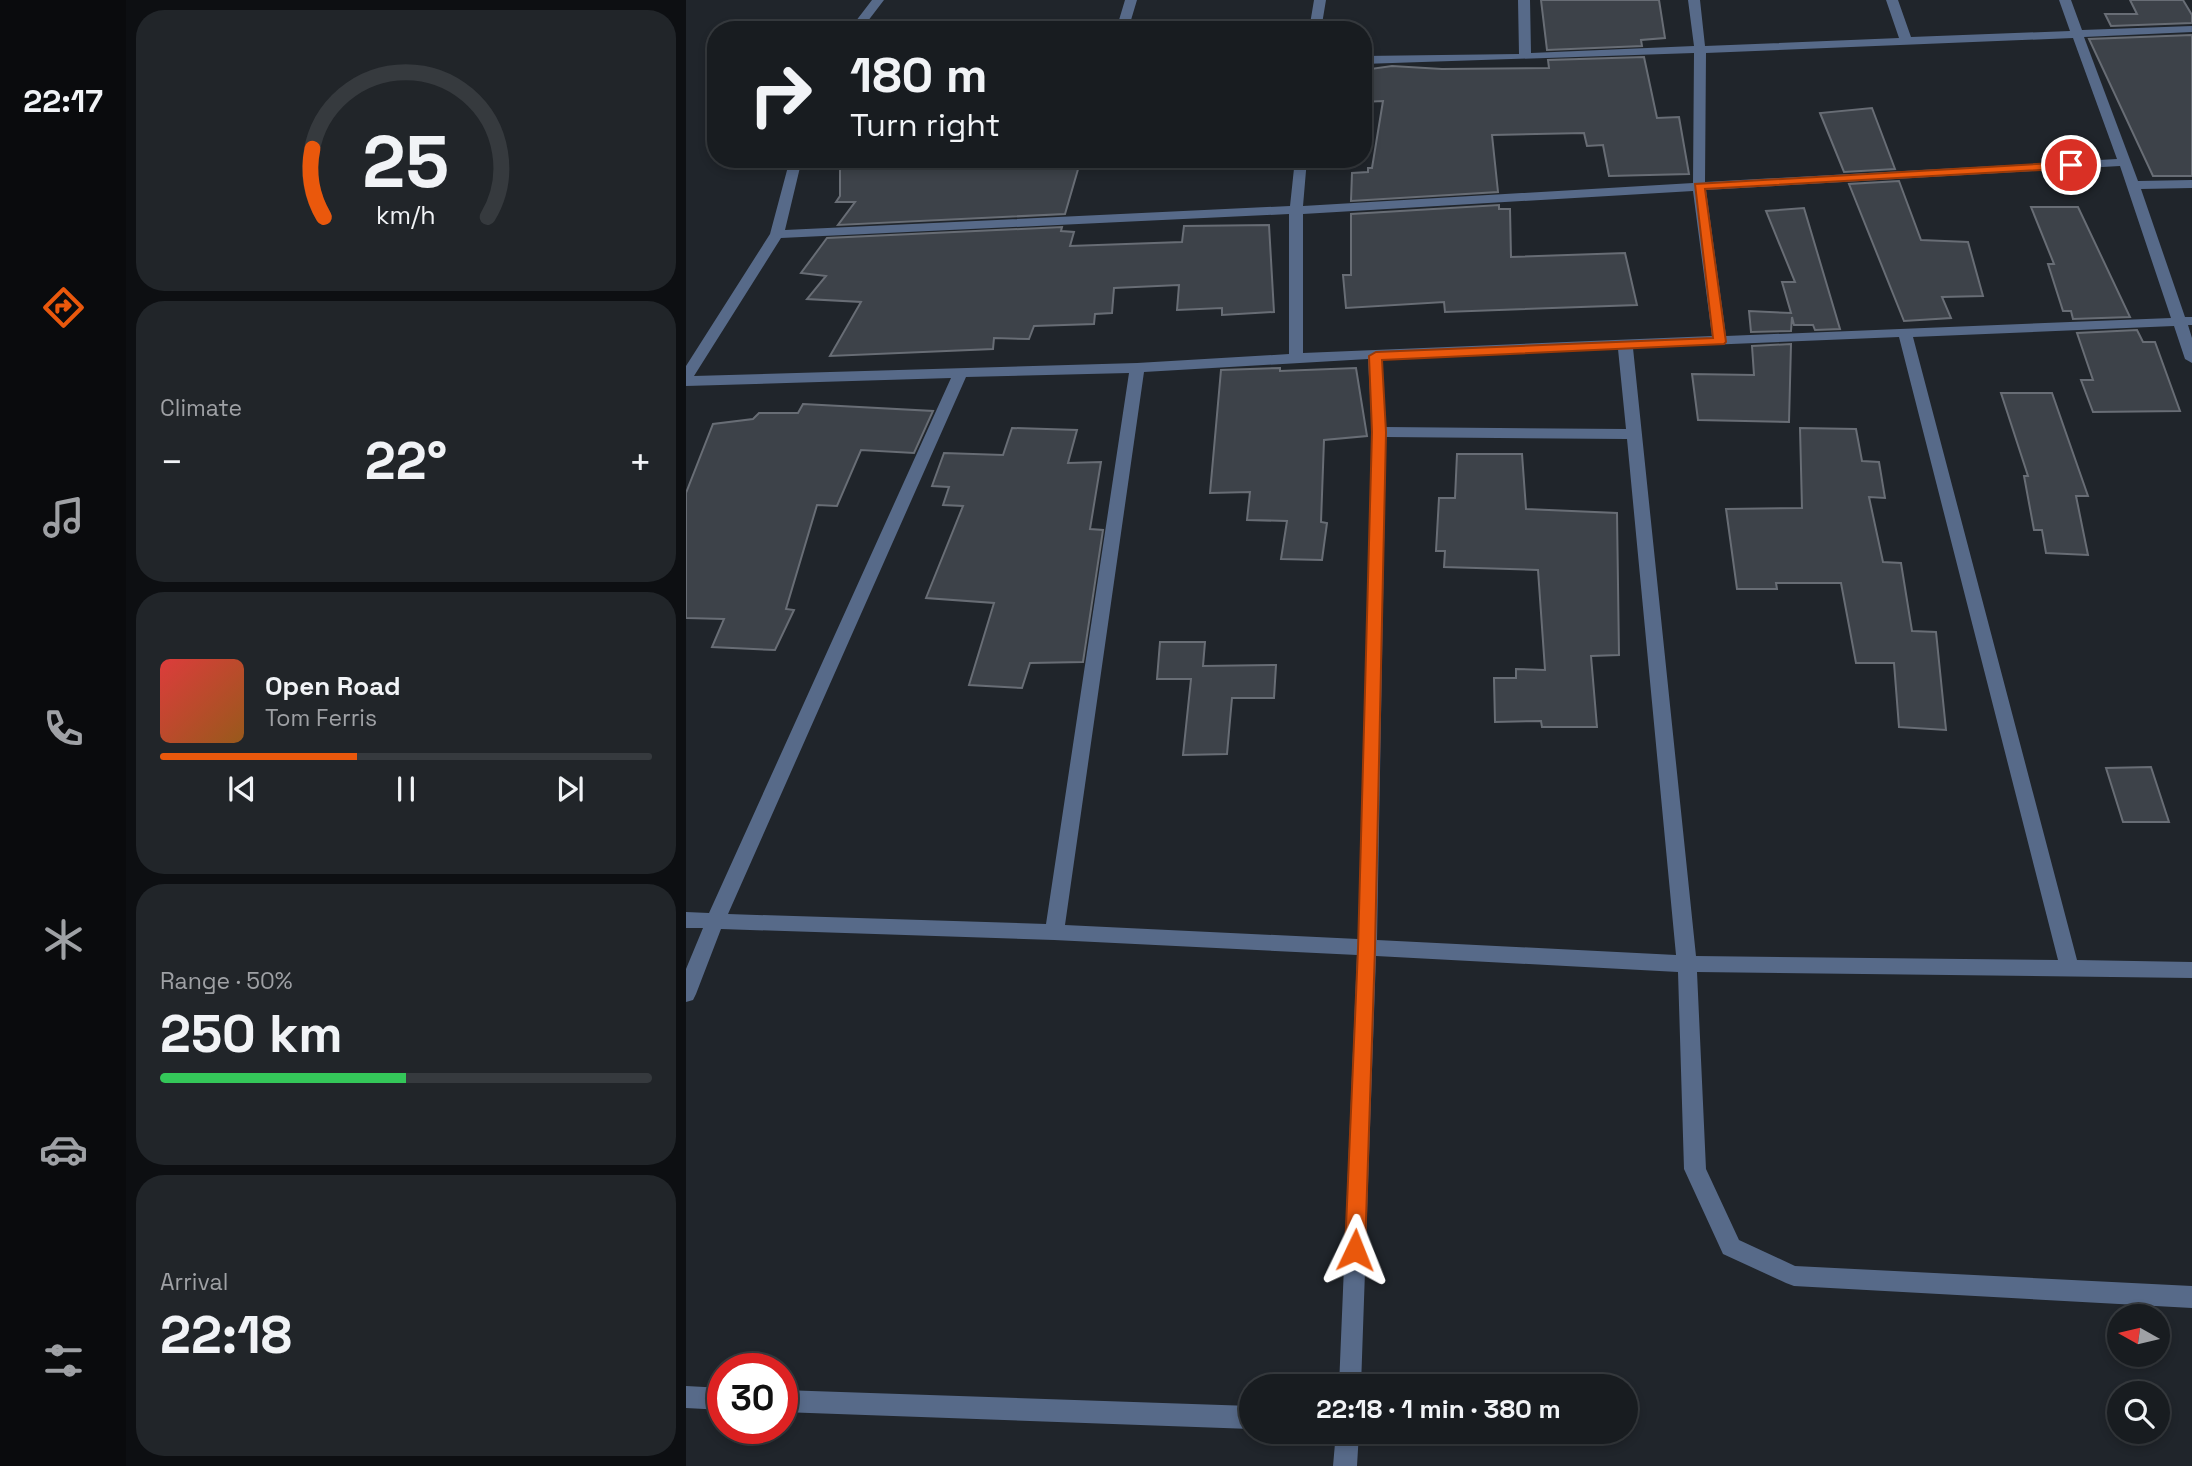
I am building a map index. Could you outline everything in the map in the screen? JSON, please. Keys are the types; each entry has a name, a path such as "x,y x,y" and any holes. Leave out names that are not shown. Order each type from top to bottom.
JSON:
{"street":[{"path":"862,21 877,0"},
{"path":"1124,21 1130,0"},
{"path":"1316,21 1320,0"},
{"path":"1524,0 1525,57"},
{"path":"1694,0 1700,50 1699,186 1720,342"},
{"path":"1892,0 1906,41"},
{"path":"2065,0 2186,321 2192,359"},
{"path":"1372,60 1525,57 2192,29"},
{"path":"777,234 1296,209 2124,162"},
{"path":"686,379 777,234 794,168"},
{"path":"1296,358 1296,209 1300,168"},
{"path":"2133,185 2192,184"},
{"path":"686,379 1137,368 1296,358 2186,321"},
{"path":"1905,332 2070,970"},
{"path":"1625,344 1687,964 1695,1169 1731,1247 1794,1276 2192,1297"},
{"path":"1350,1374 1367,949 1379,432 1376,356"},
{"path":"1054,932 1137,368"},
{"path":"686,994 715,921 960,374"},
{"path":"1379,432 1635,434"},
{"path":"686,920 1054,932 1687,964 2192,970"},
{"path":"686,1398 707,1399"},
{"path":"798,1402 1239,1418"},
{"path":"1345,1466 1347,1444"}],"building":[{"path":"1541,0 1659,0 1665,38 1641,40 1642,46 1547,50"},
{"path":"2130,0 2183,0 2192,15 2192,23 2111,26 2105,14 2137,14"},
{"path":"2192,35 2192,176 2153,176 2089,39"},
{"path":"1644,57 1657,118 1679,117 1689,174 1609,176 1603,145 1587,146 1584,133 1492,135 1498,192 1351,201 1352,173 1368,172 1368,168 1372,168 1383,101 1372,102 1372,69 1392,66 1442,69 1549,68 1548,60"},
{"path":"1872,108 1895,169 1844,172 1820,113"},
{"path":"840,168 1078,168 1065,214 838,225 855,202 836,202 840,196"},
{"path":"1899,181 1921,240 1968,242 1983,296 1942,297 1951,318 1904,321 1849,184"},
{"path":"1499,205 1499,209 1510,209 1511,257 1625,253 1637,305 1445,312 1444,302 1346,308 1343,275 1351,275 1351,214"},
{"path":"2031,207 2078,207 2130,317 2073,319 2071,311 2063,311 2048,264 2054,264"},
{"path":"1804,208 1840,329 1815,330 1813,325 1794,325 1792,317 1791,331 1751,332 1749,311 1791,313 1782,282 1795,282 1766,211"},
{"path":"1269,225 1274,312 1222,315 1222,308 1177,310 1179,285 1114,288 1112,313 1095,314 1094,324 1034,326 1029,339 994,338 993,349 830,356 861,302 807,299 826,276 801,273 827,238 1062,227 1061,231 1074,232 1070,246 1182,242 1184,226"},
{"path":"2137,330 2143,342 2155,342 2180,411 2093,412 2081,380 2093,380 2077,333"},
{"path":"1791,344 1789,422 1698,420 1692,374 1754,375 1752,346"},
{"path":"1280,368 1280,371 1356,368 1367,436 1324,440 1321,522 1327,523 1322,560 1281,559 1287,521 1247,520 1250,492 1210,493 1221,370"},
{"path":"2001,393 2052,393 2088,496 2076,496 2088,555 2046,553 2042,530 2034,530 2024,476 2028,476"},
{"path":"803,404 933,411 914,453 861,450 837,506 817,505 786,609 794,610 775,650 712,647 724,619 686,618 686,493 713,424 753,419 759,413 798,413"},
{"path":"1012,428 1077,430 1068,463 1101,462 1090,529 1103,530 1083,662 1030,663 1022,688 969,685 994,603 926,598 963,506 943,505 949,487 932,486 944,453 1003,455"},
{"path":"1800,428 1856,429 1862,461 1879,462 1885,498 1869,497 1883,562 1901,563 1912,631 1936,632 1946,730 1899,727 1894,663 1856,663 1841,583 1776,583 1777,589 1737,589 1726,509 1802,508"},
{"path":"1457,454 1522,454 1526,509 1617,513 1619,655 1591,656 1597,727 1542,727 1541,721 1495,722 1494,678 1516,678 1516,669 1545,670 1538,570 1444,567 1445,551 1436,551 1439,498 1455,498"},
{"path":"1160,642 1205,642 1203,666 1276,665 1274,698 1232,698 1227,754 1183,755 1191,679 1157,679"},
{"path":"2151,767 2169,822 2123,822 2106,768"}],"route":[{"path":"1355,1250 1367,949 1379,432 1376,356 1720,342 1699,186 2071,165"}]}
